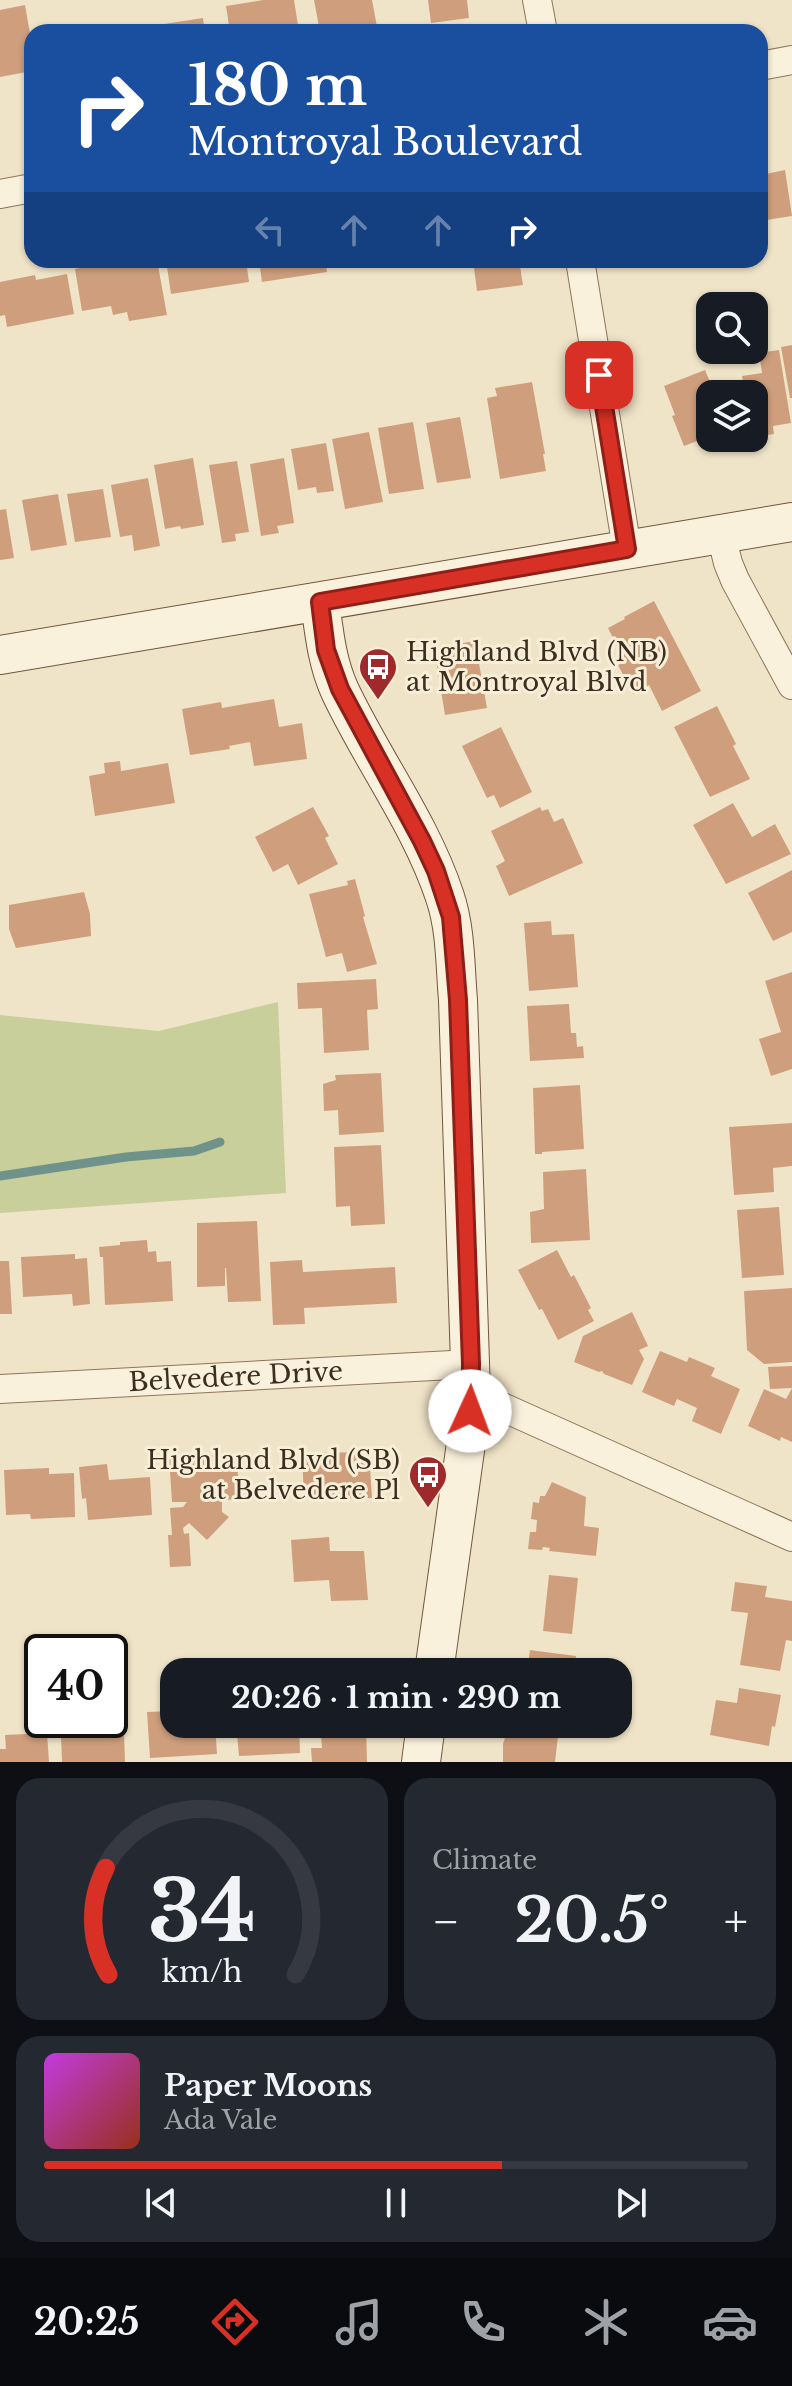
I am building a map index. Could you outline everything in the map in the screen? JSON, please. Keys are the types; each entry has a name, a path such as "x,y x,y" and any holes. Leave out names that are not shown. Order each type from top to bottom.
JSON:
{"street":[{"path":"537,0 542,24"},
{"path":"768,64 792,60"},
{"path":"0,194 24,190"},
{"path":"581,268 627,549"},
{"path":"0,655 792,522"},
{"path":"721,534 735,580 792,685"},
{"path":"320,602 326,650 340,689 422,841 451,917 458,1000 471,1379 466,1444 436,1658"},
{"name":"Belvedere Drive","path":"0,1389 471,1379 792,1537"},
{"path":"421,1762 424,1738"}],"green space":[{"path":"278,1002 286,1193 0,1213 0,1015 159,1031"}],"building":[{"path":"263,0 294,0 298,24 229,24 226,6"},
{"path":"314,0 372,0 376,24 318,24"},
{"path":"428,0 467,0 469,18 431,23"},
{"path":"25,5 28,24 24,24 24,72 0,77 0,10"},
{"path":"203,18 204,24 164,24"},
{"path":"785,170 792,216 768,220 768,174"},
{"path":"158,268 167,315 129,321 127,312 113,315 111,306 82,311 75,269"},
{"path":"167,268 247,268 249,282 171,294"},
{"path":"260,268 326,268 327,272 262,282"},
{"path":"474,268 520,268 523,285 477,291"},
{"path":"67,274 74,314 7,327 5,315 0,316 0,282 35,275 36,280"},
{"path":"792,345 792,398 790,398 781,347"},
{"path":"779,350 791,423 773,426 774,434 768,435 768,380 743,380 742,376 762,373 761,364 768,364 768,352"},
{"path":"705,370 709,380 696,380 696,441 684,446 664,386"},
{"path":"532,382 546,471 500,479 487,398 497,396 495,388"},
{"path":"460,417 471,478 437,483 426,423"},
{"path":"413,422 424,489 389,494 378,428"},
{"path":"369,432 383,502 345,509 332,439"},
{"path":"326,443 334,491 317,493 316,487 298,490 291,449"},
{"path":"193,458 204,525 165,529 154,465"},
{"path":"284,458 294,523 277,526 279,533 261,536 250,464"},
{"path":"237,461 249,532 235,534 236,541 222,543 209,465"},
{"path":"148,478 160,546 134,551 132,535 120,537 111,485"},
{"path":"103,489 111,537 75,542 67,494"},
{"path":"58,494 67,545 31,551 22,500"},
{"path":"6,509 14,558 0,560 0,510"},
{"path":"654,601 701,691 662,711 649,685 633,694 618,665 625,662 608,628"},
{"path":"475,641 487,708 445,715 434,648"},
{"path":"274,699 279,727 302,723 307,759 254,766 250,742 229,746 230,749 190,755 182,709 221,702 222,708"},
{"path":"717,706 750,779 710,797 674,727"},
{"path":"501,727 532,792 500,808 494,795 487,798 462,746"},
{"path":"120,761 121,771 168,763 175,803 95,816 89,776 105,773 104,763"},
{"path":"733,803 752,837 775,824 791,854 726,884 693,825"},
{"path":"313,807 329,836 325,838 338,864 298,885 288,864 273,872 255,837"},
{"path":"540,807 542,811 548,809 554,822 563,818 583,863 509,896 496,866 505,861 491,831"},
{"path":"792,870 792,932 773,941 748,893"},
{"path":"355,879 377,964 347,972 342,953 326,957 309,894 348,885 347,881"},
{"path":"84,892 90,914 91,936 16,948 9,929 9,905"},
{"path":"551,921 552,935 574,934 578,987 529,991 524,923"},
{"path":"792,972 792,1069 771,1076 759,1039 781,1032 765,981"},
{"path":"376,979 378,1009 367,1010 369,1050 324,1053 322,1008 298,1009 297,983"},
{"path":"569,1004 571,1033 576,1033 577,1047 583,1046 584,1058 530,1061 527,1006"},
{"path":"381,1073 384,1132 339,1135 338,1110 324,1111 323,1084 336,1080 335,1075"},
{"path":"580,1085 584,1149 535,1154 533,1088"},
{"path":"792,1123 792,1166 773,1168 774,1192 734,1195 729,1127"},
{"path":"381,1145 385,1224 351,1226 350,1206 336,1207 334,1147"},
{"path":"586,1169 590,1240 531,1243 530,1212 544,1209 543,1172"},
{"path":"779,1207 784,1275 742,1278 737,1210"},
{"path":"257,1221 261,1301 228,1302 226,1268 225,1286 197,1287 197,1223"},
{"path":"147,1240 148,1252 156,1251 157,1262 171,1261 173,1301 105,1305 103,1257 100,1257 99,1247"},
{"path":"557,1250 571,1277 574,1275 591,1308 588,1310 594,1321 558,1340 518,1270"},
{"path":"75,1254 75,1259 87,1258 90,1304 73,1306 72,1294 23,1297 21,1257"},
{"path":"302,1260 303,1272 395,1267 397,1303 304,1308 305,1324 273,1325 270,1262"},
{"path":"0,1261 9,1261 12,1314 0,1314"},
{"path":"792,1288 792,1362 764,1364 747,1350 744,1291"},
{"path":"632,1312 648,1346 639,1350 644,1359 632,1385 574,1362 583,1336"},
{"path":"660,1351 687,1362 689,1357 715,1368 711,1376 740,1389 721,1434 692,1421 697,1408 677,1399 674,1406 642,1392"},
{"path":"792,1366 792,1388 770,1389 768,1367"},
{"path":"792,1388 792,1442 781,1437 780,1441 748,1426 764,1389 786,1399"},
{"path":"369,1452 372,1498 304,1499 302,1453"},
{"path":"237,1454 239,1499 222,1500 222,1512 229,1517 207,1540 189,1523 183,1528 184,1534 189,1533 191,1566 170,1567 170,1508 183,1507 187,1502 172,1502 169,1457"},
{"path":"107,1464 109,1480 150,1477 152,1515 88,1520 79,1467"},
{"path":"49,1468 49,1474 74,1473 75,1517 31,1519 30,1514 6,1515 4,1470"},
{"path":"552,1482 586,1497 584,1526 599,1528 596,1556 549,1551 550,1548 543,1547 542,1550 528,1549 530,1532 536,1532 537,1520 531,1519 533,1502 539,1503 540,1496 545,1496"},
{"path":"329,1537 330,1551 364,1551 368,1600 331,1601 329,1580 294,1582 291,1540"},
{"path":"549,1575 578,1578 572,1634 543,1631"},
{"path":"735,1582 767,1586 765,1597 792,1601 792,1641 786,1640 780,1671 740,1665 748,1613 731,1611"},
{"path":"530,1650 576,1656 576,1658 529,1658"},
{"path":"739,1688 781,1695 769,1746 710,1735 716,1700 737,1703"},
{"path":"147,1712 160,1712 160,1738 216,1738 217,1754 150,1758"},
{"path":"5,1735 47,1738 49,1762 0,1762 0,1749 6,1749"},
{"path":"61,1738 124,1738 125,1762 62,1762"},
{"path":"237,1738 299,1738 300,1753 239,1756"},
{"path":"321,1738 366,1738 367,1762 312,1762 311,1748 322,1748"},
{"path":"505,1738 558,1738 555,1762 503,1762"}],"waterway":[{"path":"0,1176 126,1157 194,1151 220,1142"}],"place":[{"name":"Highland Blvd (NB) at Montroyal Blvd","path":"378,701"},
{"name":"Highland Blvd (SB) at Belvedere Pl","path":"428,1509"}],"route":[{"path":"470,1411 458,1000 451,917 422,841 340,689 326,650 320,602 627,549 599,375"}]}
